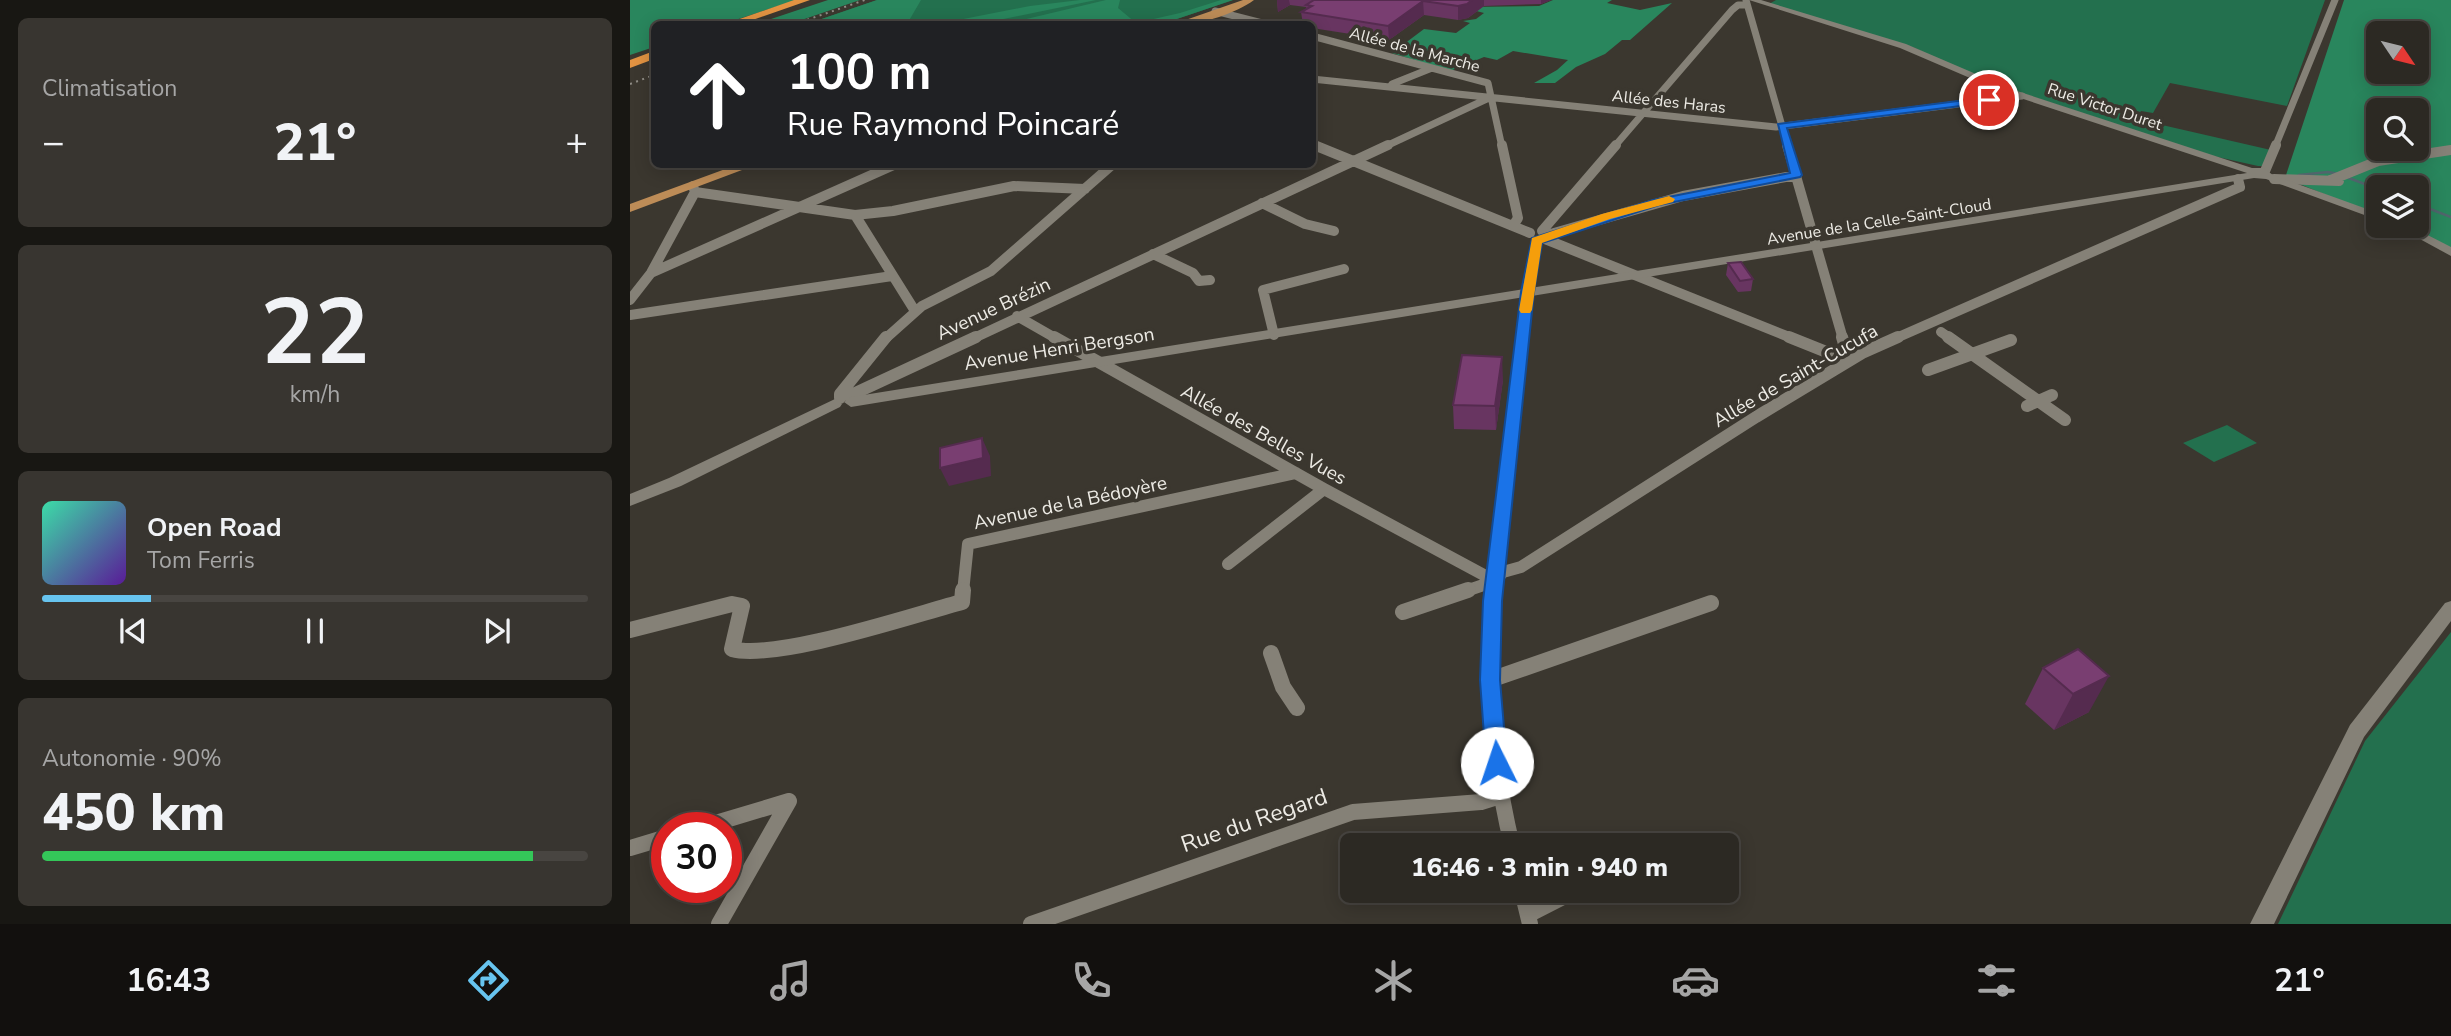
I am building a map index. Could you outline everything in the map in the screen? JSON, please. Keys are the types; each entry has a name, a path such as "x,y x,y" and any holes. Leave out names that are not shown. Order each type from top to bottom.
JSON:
{"highway":[{"path":"740,21 805,0"},
{"path":"755,21 819,0"},
{"path":"630,61 651,54"}],"main road":[{"path":"1219,12 1240,0"},
{"path":"1188,21 1250,0"},
{"path":"630,208 694,189 743,168"}],"street":[{"path":"2335,0 2262,174 2343,181"},
{"path":"1509,833 1500,796 1490,680 1495,581 1528,292 1540,236 1732,10 1748,2 1849,361"},
{"name":"Rue Victor Duret","path":"1748,2 1911,49 1983,82 2262,174 2366,213"},
{"path":"1219,12 1254,21"},
{"name":"Allée de la Marche","path":"1316,37 1488,83 1518,218 1513,226"},
{"path":"1389,86 1432,68"},
{"name":"Allée des Haras","path":"1316,79 1782,126 2022,96"},
{"name":"Avenue Brézin","path":"844,400 1017,316 1491,97"},
{"path":"1316,146 1849,361"},
{"path":"2331,180 2378,161 2451,150"},
{"path":"651,272 886,168"},
{"path":"844,400 840,394 897,327 915,311 991,271 1108,168"},
{"name":"Avenue de la Celle-Saint-Cloud","path":"1508,295 2262,174"},
{"path":"1540,236 1670,199 1797,175"},
{"name":"Allée de Saint-Cucufa","path":"1495,581 1503,572 1521,567 1849,361 2240,187 2238,179"},
{"path":"630,300 651,272 694,189 852,214 890,212 1006,186 1030,184 1084,189"},
{"path":"837,190 915,311"},
{"path":"1262,203 1305,225 1334,231"},
{"path":"2425,238 2451,252"},
{"path":"1153,254 1193,272 1199,281 1210,280"},
{"path":"1274,335 1263,290 1344,269"},
{"path":"630,315 892,276"},
{"name":"Avenue Henri Bergson","path":"630,500 675,482 844,400 1097,363 1508,295"},
{"name":"Allée des Belles Vues","path":"1017,316 1324,489 1495,581"},
{"path":"1941,332 2032,403 2065,419"},
{"path":"1928,370 2011,340"},
{"path":"2032,403 2052,396"},
{"name":"Avenue de la Bédoyère","path":"630,630 732,604 742,606 732,649 743,652 809,643 962,602 968,544 1296,473"},
{"path":"1228,564 1324,489"},
{"path":"1403,612 1495,581"},
{"path":"1490,680 1711,603"},
{"path":"2262,924 2357,731 2451,608"},
{"path":"1271,653 1283,687 1297,708"},
{"name":"Rue du Regard","path":"1031,924 1353,812 1481,802 1500,796"},
{"path":"742,815 789,801"},
{"path":"719,924 789,801"},
{"path":"630,848 651,842"},
{"path":"1529,920 1556,903"}],"green space":[{"path":"630,0 797,0 732,21 651,21 651,48 630,55"},
{"path":"828,0 860,0 799,21 765,21"},
{"path":"877,0 1233,0 1171,21 816,21"},
{"path":"877,0 921,0 909,21 816,21"},
{"path":"1096,0 994,21 953,21 1030,6"},
{"path":"1106,0 1120,0 1118,8 1134,21 1018,21"},
{"path":"1221,0 1233,0 1171,21 1145,21"},
{"path":"1553,0 1612,0 1607,3 1640,10 1672,3 1630,40 1622,40 1605,54 1576,67 1555,83 1534,83 1557,70 1568,60 1513,51 1497,60 1484,57 1450,71 1392,53 1424,29 1456,33 1470,23 1463,21 1476,19 1484,13 1465,8 1539,6"},
{"path":"1776,0 2325,0 2287,106 2170,83 2153,113 2141,111 2136,119 2271,150 2264,166 2258,166 2213,156 1976,78 1915,48 1769,4"},
{"path":"2344,0 2451,0 2451,252 2425,238 2429,238 2429,175 2366,175 2366,211 2285,178"},
{"path":"2227,425 2257,443 2214,462 2183,443"},
{"path":"2451,632 2451,924 2278,924 2365,741"}],"building":[{"path":"1314,0 1472,0 1458,6 1423,1 1388,26 1301,12 1312,6 1306,5"},
{"path":"1741,262 1753,279 1740,281 1728,263"},
{"path":"1462,355 1502,357 1495,406 1453,405"},
{"path":"982,438 983,458 940,468 940,448"},
{"path":"2078,649 2109,676 2073,694 2043,668"}],"waterway":[{"path":"2299,175 2328,172 2339,174"},
{"path":"2346,177 2366,184"},
{"path":"2429,209 2451,217"}],"railway":[{"path":"804,21 865,0"},
{"path":"630,84 651,76"}],"slow traffic":[{"path":"1526,310 1536,241 1606,216 1669,199"}],"route":[{"path":"1497,763 1490,680 1493,601 1536,241 1545,239 1547,235 1657,202 1797,175 1782,126 1989,100"}]}
